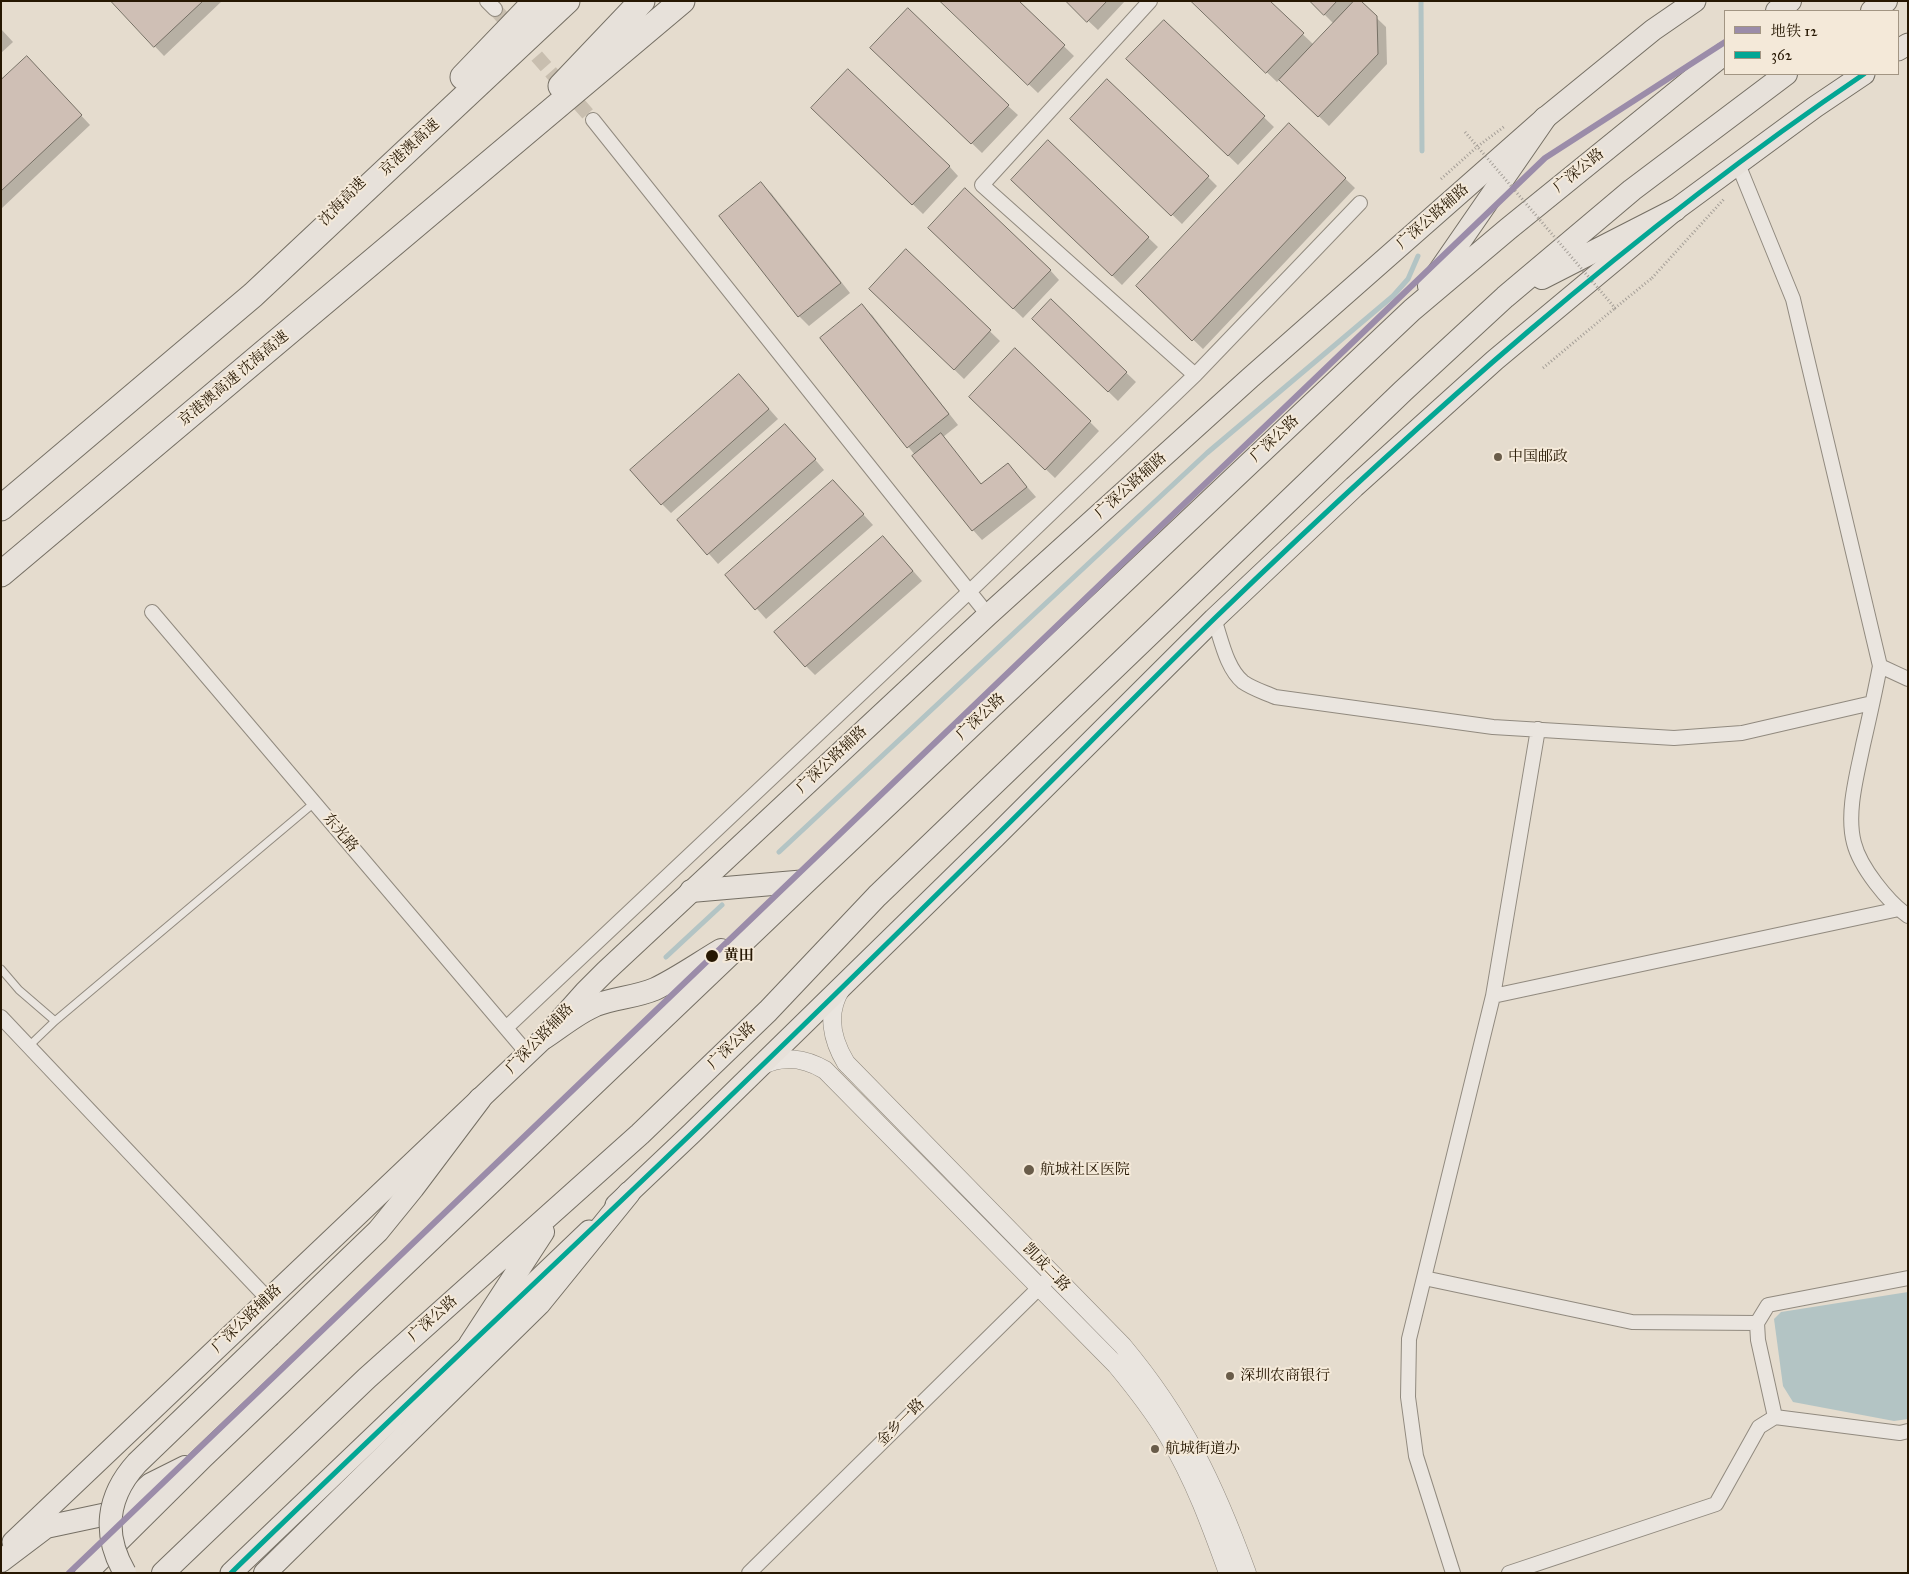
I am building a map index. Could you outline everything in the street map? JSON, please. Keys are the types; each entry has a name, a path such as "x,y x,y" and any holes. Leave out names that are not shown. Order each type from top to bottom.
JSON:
{"highway":[{"name":"沈海高速","path":"253,295 536,1"},
{"name":"京港澳高速","path":"253,295 567,1"},
{"path":"467,183 642,1"},
{"path":"467,183 682,1"},
{"path":"1778,10 1790,1"},
{"path":"1873,10 1886,1"},
{"name":"广深公路","path":"86,1573 203,1458 769,917 1412,310 1508,229 1724,54"},
{"name":"广深公路","path":"163,1573 367,1378 640,1134 768,1010 877,896 1403,391 1505,297 1632,190 1785,75"},
{"path":"1412,310 1545,118"},
{"name":"京港澳高速 沈海高速","path":"1,574 467,183"},
{"path":"1505,297 1675,210"},
{"path":"1,508 253,295"},
{"path":"691,891 807,881"},
{"path":"544,1038 589,1008 638,995 667,983 769,917"},
{"path":"125,1573 113,1548 110,1533 113,1502 127,1475 137,1463 378,1232 480,1099"},
{"path":"265,1573 539,1304 629,1193"},
{"path":"470,1344 560,1206"},
{"path":"1,1561 38,1531 57,1524 112,1514 128,1506 159,1479 203,1458"}],"main road":[{"name":"广深公路辅路","path":"1,1553 528,1054 585,992 691,891 988,615 1250,378 1545,118 1653,30 1695,1"},
{"path":"231,1573 629,1193 1214,619 1354,487 1481,372 1675,210 1863,75"}],"street":[{"path":"1150,1 982,185 1195,375"},
{"path":"593,120 988,615"},
{"path":"1494,996 1903,913 1866,869 1854,843 1852,823 1853,791 1880,666 1793,299 1738,164"},
{"path":"506,1028 969,592 1195,375 1360,203"},
{"name":"东光路","path":"152,612 528,1054"},
{"path":"1214,619 1231,666 1242,681 1275,697 1493,727 1674,738 1742,733 1872,703"},
{"path":"1880,666 1908,679"},
{"path":"1453,1573 1416,1456 1408,1397 1409,1339 1494,996 1538,729"},
{"name":"凯成二路","path":"843,985 834,1003 832,1021 837,1046 846,1063 1123,1346 1166,1402 1183,1429 1215,1489 1247,1573"},
{"path":"1,1017 268,1299"},
{"name":"凯成二路","path":"758,1068 768,1063 786,1059 807,1061 825,1070 1116,1365 1152,1411 1168,1437 1197,1492 1228,1573"},
{"name":"金乡一路","path":"749,1573 1053,1274"},
{"path":"1424,1278 1632,1322 1757,1323"},
{"path":"1775,1416 1758,1340 1757,1323 1768,1305 1908,1278"},
{"path":"1509,1573 1716,1504 1759,1427 1775,1416 1900,1432 1908,1431"}],"lane":[{"path":"29,1046 55,1021 314,803"},
{"path":"1,969 19,990 55,1021"}],"path":[{"path":"1466,132 1615,308"},
{"path":"1441,179 1478,146"},
{"path":"1543,368 1652,278 1725,199"}],"shaded area":[{"path":"1908,1292 1908,1419 1894,1421 1793,1402 1783,1386 1774,1319 1781,1312"}],"building":[{"path":"111,1 203,1 154,47"},
{"path":"940,1 1019,1 1065,45 1028,85"},
{"path":"1066,1 1107,1 1087,22"},
{"path":"1191,1 1270,1 1304,33 1266,73"},
{"path":"1310,1 1337,1 1324,15"},
{"path":"1354,1 1361,1 1377,16 1378,54 1318,117 1279,80"},
{"path":"908,8 1009,105 971,144 870,48"},
{"path":"1164,20 1265,116 1228,156 1126,59"},
{"path":"27,56 82,115 1,191 1,80"},
{"path":"848,69 950,166 912,205 811,108"},
{"path":"1107,79 1209,176 1171,216 1070,119"},
{"path":"1289,123 1346,178 1192,341 1136,286"},
{"path":"1048,140 1149,237 1112,276 1011,180"},
{"path":"761,182 841,283 798,317 719,216"},
{"path":"965,188 1051,270 1013,309 928,228"},
{"path":"906,249 991,330 954,370 869,289"},
{"path":"1051,299 1127,372 1108,392 1032,319"},
{"path":"862,304 949,414 907,448 820,338"},
{"path":"1015,348 1091,421 1045,470 969,397"},
{"path":"739,374 769,409 661,505 630,470"},
{"path":"785,424 816,459 707,555 677,520"},
{"path":"941,433 981,484 1008,463 1027,487 972,531 912,456"},
{"path":"833,480 864,514 755,610 725,575"},
{"path":"883,536 913,571 805,667 774,632"}],"waterway":[{"path":"1421,1 1422,151"},
{"path":"779,852 1207,453 1393,296 1408,279 1418,256"},
{"path":"666,957 722,905"}],"tunnel":[{"path":"495,9 593,120"}],"metro line":[{"name":"12","path":"69,1573 1545,158 1724,43"}],"transit line":[{"name":"362","path":"231,1573 634,1189 956,875 1215,618 1369,473 1448,401 1609,264 1692,198 1863,75"}],"place":[{"name":"中国邮政","path":"1498,457"},
{"name":"黄田","path":"712,956"},
{"name":"航城社区医院","path":"1029,1170"},
{"name":"深圳农商银行","path":"1230,1376"},
{"name":"航城街道办","path":"1155,1449"}]}
